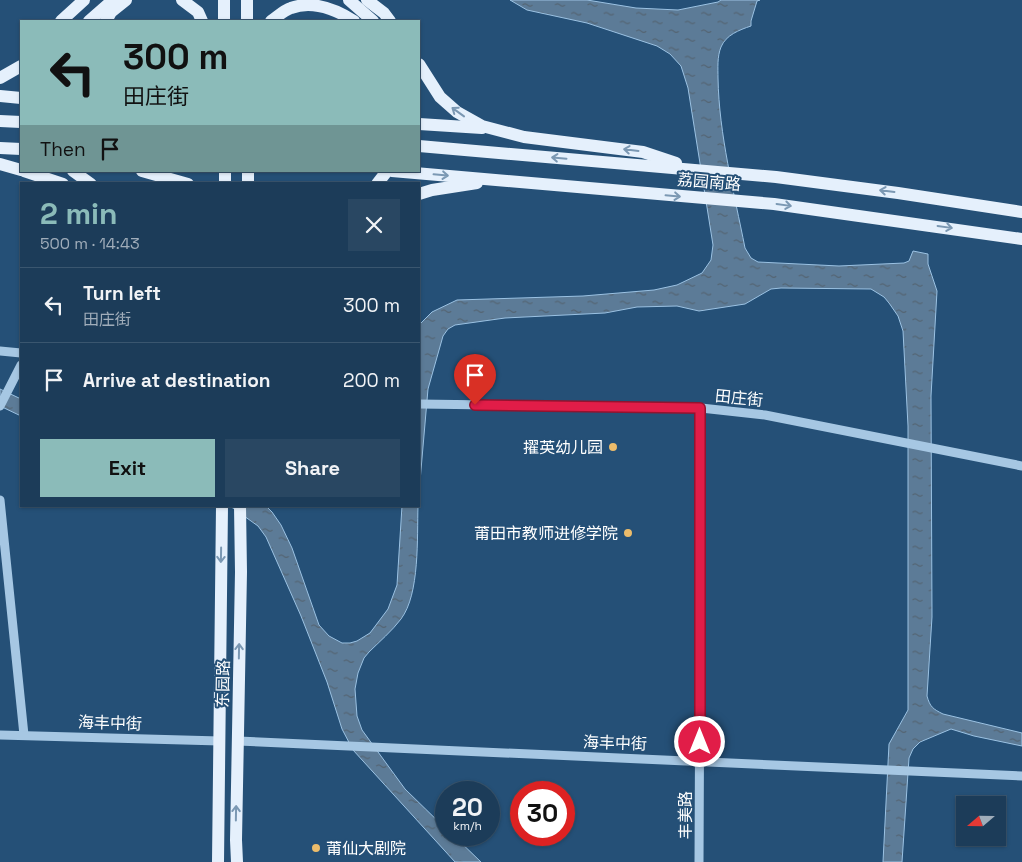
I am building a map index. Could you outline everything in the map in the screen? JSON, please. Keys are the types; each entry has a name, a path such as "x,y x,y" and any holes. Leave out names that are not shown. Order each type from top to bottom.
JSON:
{"main road":[{"path":"62,20 84,0"},
{"path":"90,20 113,0"},
{"path":"107,20 111,12 126,0"},
{"path":"182,0 198,12 202,20"},
{"path":"224,0 224,20"},
{"path":"247,0 247,20"},
{"path":"349,0 371,19"},
{"path":"367,0 384,13 389,20"},
{"path":"273,20 291,8 315,4 338,11 352,20"},
{"path":"420,66 440,97 451,107 482,126 524,137 643,152 694,170"},
{"path":"0,78 20,67"},
{"path":"0,96 20,98"},
{"path":"0,121 20,122"},
{"path":"420,124 492,129"},
{"name":"荔园南路","path":"420,146 776,176 898,192 1022,212"},
{"path":"0,148 20,149"},
{"path":"0,163 20,163"},
{"path":"0,163 20,170"},
{"path":"26,172 57,182"},
{"path":"74,172 88,182"},
{"path":"146,172 181,182"},
{"path":"379,182 386,172"},
{"name":"荔园南路","path":"403,172 793,206 1022,239"},
{"path":"420,194 495,180"},
{"path":"218,507 222,532"},
{"name":"东园路","path":"218,862 222,507"},
{"name":"东园路","path":"237,862 241,572 240,507"}],"street":[{"path":"0,351 20,353"},
{"path":"0,406 20,367"},
{"name":"田庄街","path":"420,404 700,408 765,415 1022,466"},
{"name":"丰美路","path":"700,408 700,862"},
{"path":"0,500 24,735"},
{"name":"海丰中街","path":"0,734 220,741"},
{"name":"海丰中街","path":"238,741 1022,776"}],"water":[{"path":"510,0 587,0 636,8 678,10 721,0 760,0 757,1 751,26 738,31 726,39 721,47 718,62 719,99 724,142 745,248 751,258 758,262 839,266 904,263 909,261 913,251 928,254 928,264 937,291 931,396 932,617 927,696 932,707 943,714 1022,733 1022,746 951,729 920,742 913,749 909,758 902,862 883,862 889,744 908,710 908,426 903,331 898,316 884,297 871,289 781,288 771,289 745,304 699,311 677,306 637,307 605,313 505,318 455,325 448,329 443,336 428,389 420,481 420,324 432,312 457,300 583,296 654,290 677,285 702,273 711,260 713,245 688,88 681,66 670,54 657,46 587,23 527,10"},
{"path":"0,389 20,399 20,416 0,406"},
{"path":"231,507 267,507 272,512 281,525 292,548 319,625 329,636 342,643 350,643 370,633 388,609 397,585 402,507 418,507 416,565 412,595 401,619 364,658 358,673 355,689 357,716 362,730 405,789 435,818 435,840 353,750 342,729 327,682 301,616 266,537 258,526"},
{"path":"440,846 464,846 481,862 455,862"}],"place":[{"name":"擢英幼儿园","path":"613,447"},
{"name":"莆田市教师进修学院","path":"628,533"},
{"name":"莆仙大剧院","path":"316,848"}],"route":[{"path":"475,405 700,408 700,742"}]}
